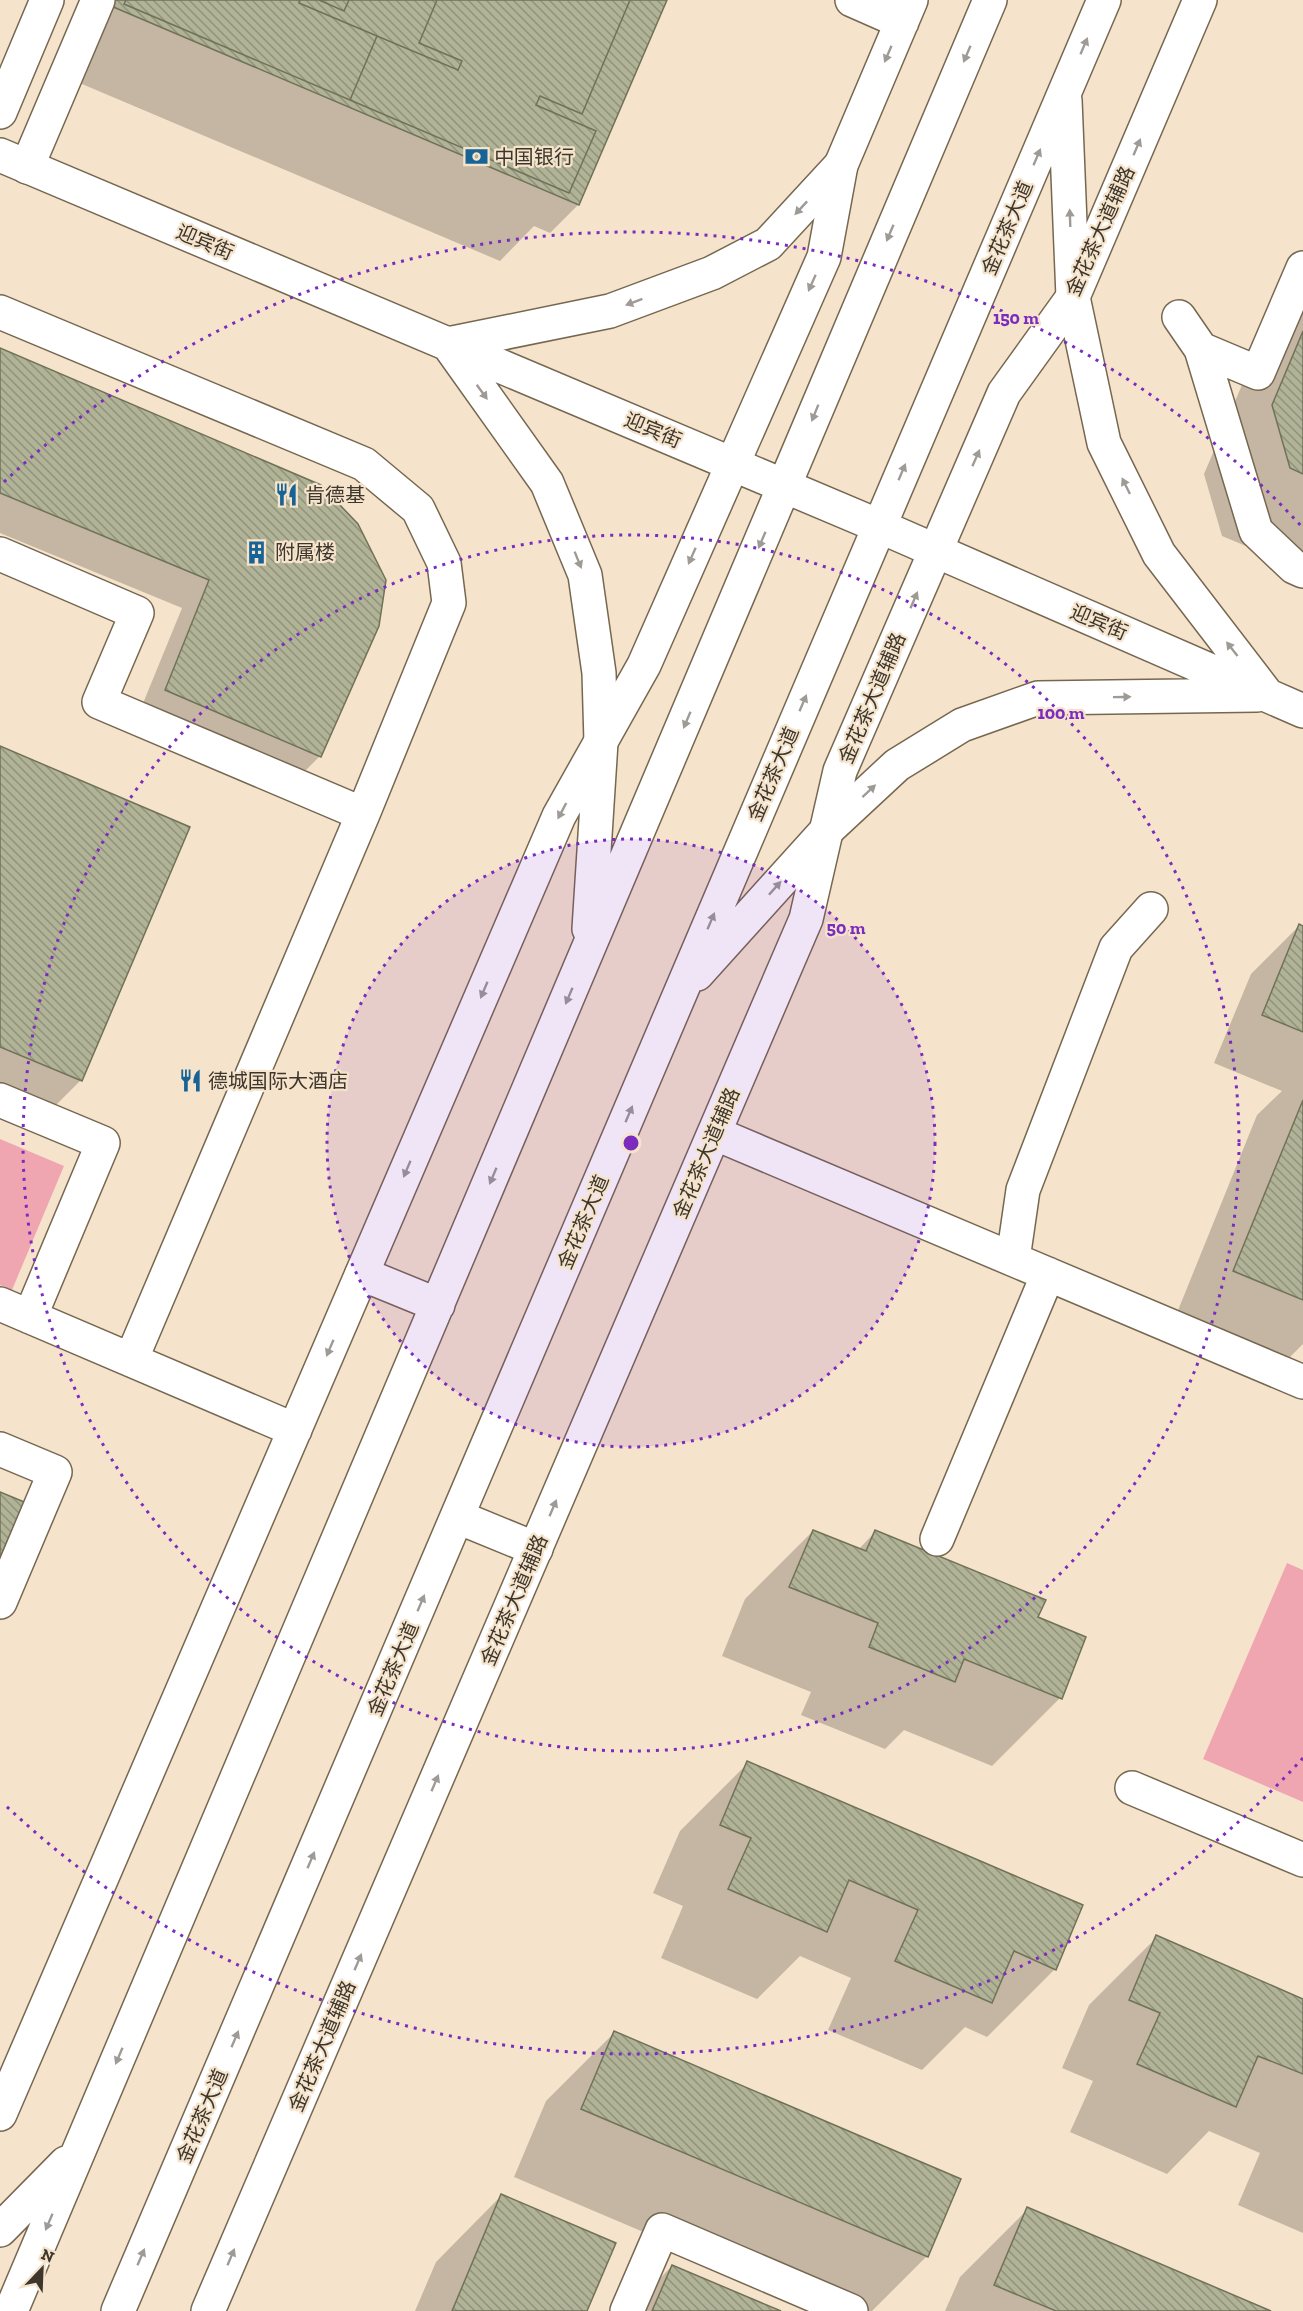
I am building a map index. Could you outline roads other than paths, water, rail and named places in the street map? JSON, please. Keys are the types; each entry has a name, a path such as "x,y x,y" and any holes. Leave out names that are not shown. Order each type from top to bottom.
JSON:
{"main road":[{"path":"0,112 47,0"},
{"path":"14,161 98,0"},
{"path":"0,2114 559,816 644,665 824,257 842,165 906,11 852,0"},
{"path":"10,2311 588,954 990,0"},
{"name":"金花茶大道","path":"118,2311 1104,0"},
{"name":"金花茶大道辅路","path":"208,2311 806,919 840,771 1004,393 1073,297 1200,0"},
{"path":"1065,92 1073,297 1104,443 1159,554 1268,695"},
{"name":"迎宾街","path":"14,161 936,550 1303,711"},
{"path":"588,954 601,742 599,673 585,575 547,483 448,344 610,311 712,273 768,244 842,165"},
{"path":"1202,349 1258,373 1303,268"},
{"path":"0,312 364,464 418,509 444,563 449,603 363,814 131,1360"},
{"path":"1179,317 1202,349 1256,531 1294,567 1303,571"},
{"path":"1256,531 1303,540"},
{"path":"0,554 137,612 99,702 363,814"},
{"path":"680,994 826,831 897,765 962,725 1038,698 1268,695"},
{"path":"1012,1259 1023,1191 1116,948 1151,909"},
{"path":"0,1100 103,1143 30,1317"},
{"path":"714,1132 1303,1382"},
{"path":"362,1274 438,1305"},
{"path":"937,1539 1048,1274"},
{"path":"0,1304 295,1430"},
{"path":"0,1449 55,1472 0,1602"},
{"path":"458,1517 536,1549"},
{"path":"1132,1788 1303,1860"},
{"path":"0,2230 80,2149"},
{"path":"627,2311 662,2230 851,2311"}],"place":[{"name":"中国银行","path":"476,157"},
{"name":"肯德基","path":"287,495"},
{"name":"附属楼","path":"257,552"},
{"name":"德城国际大酒店","path":"190,1081"}]}
